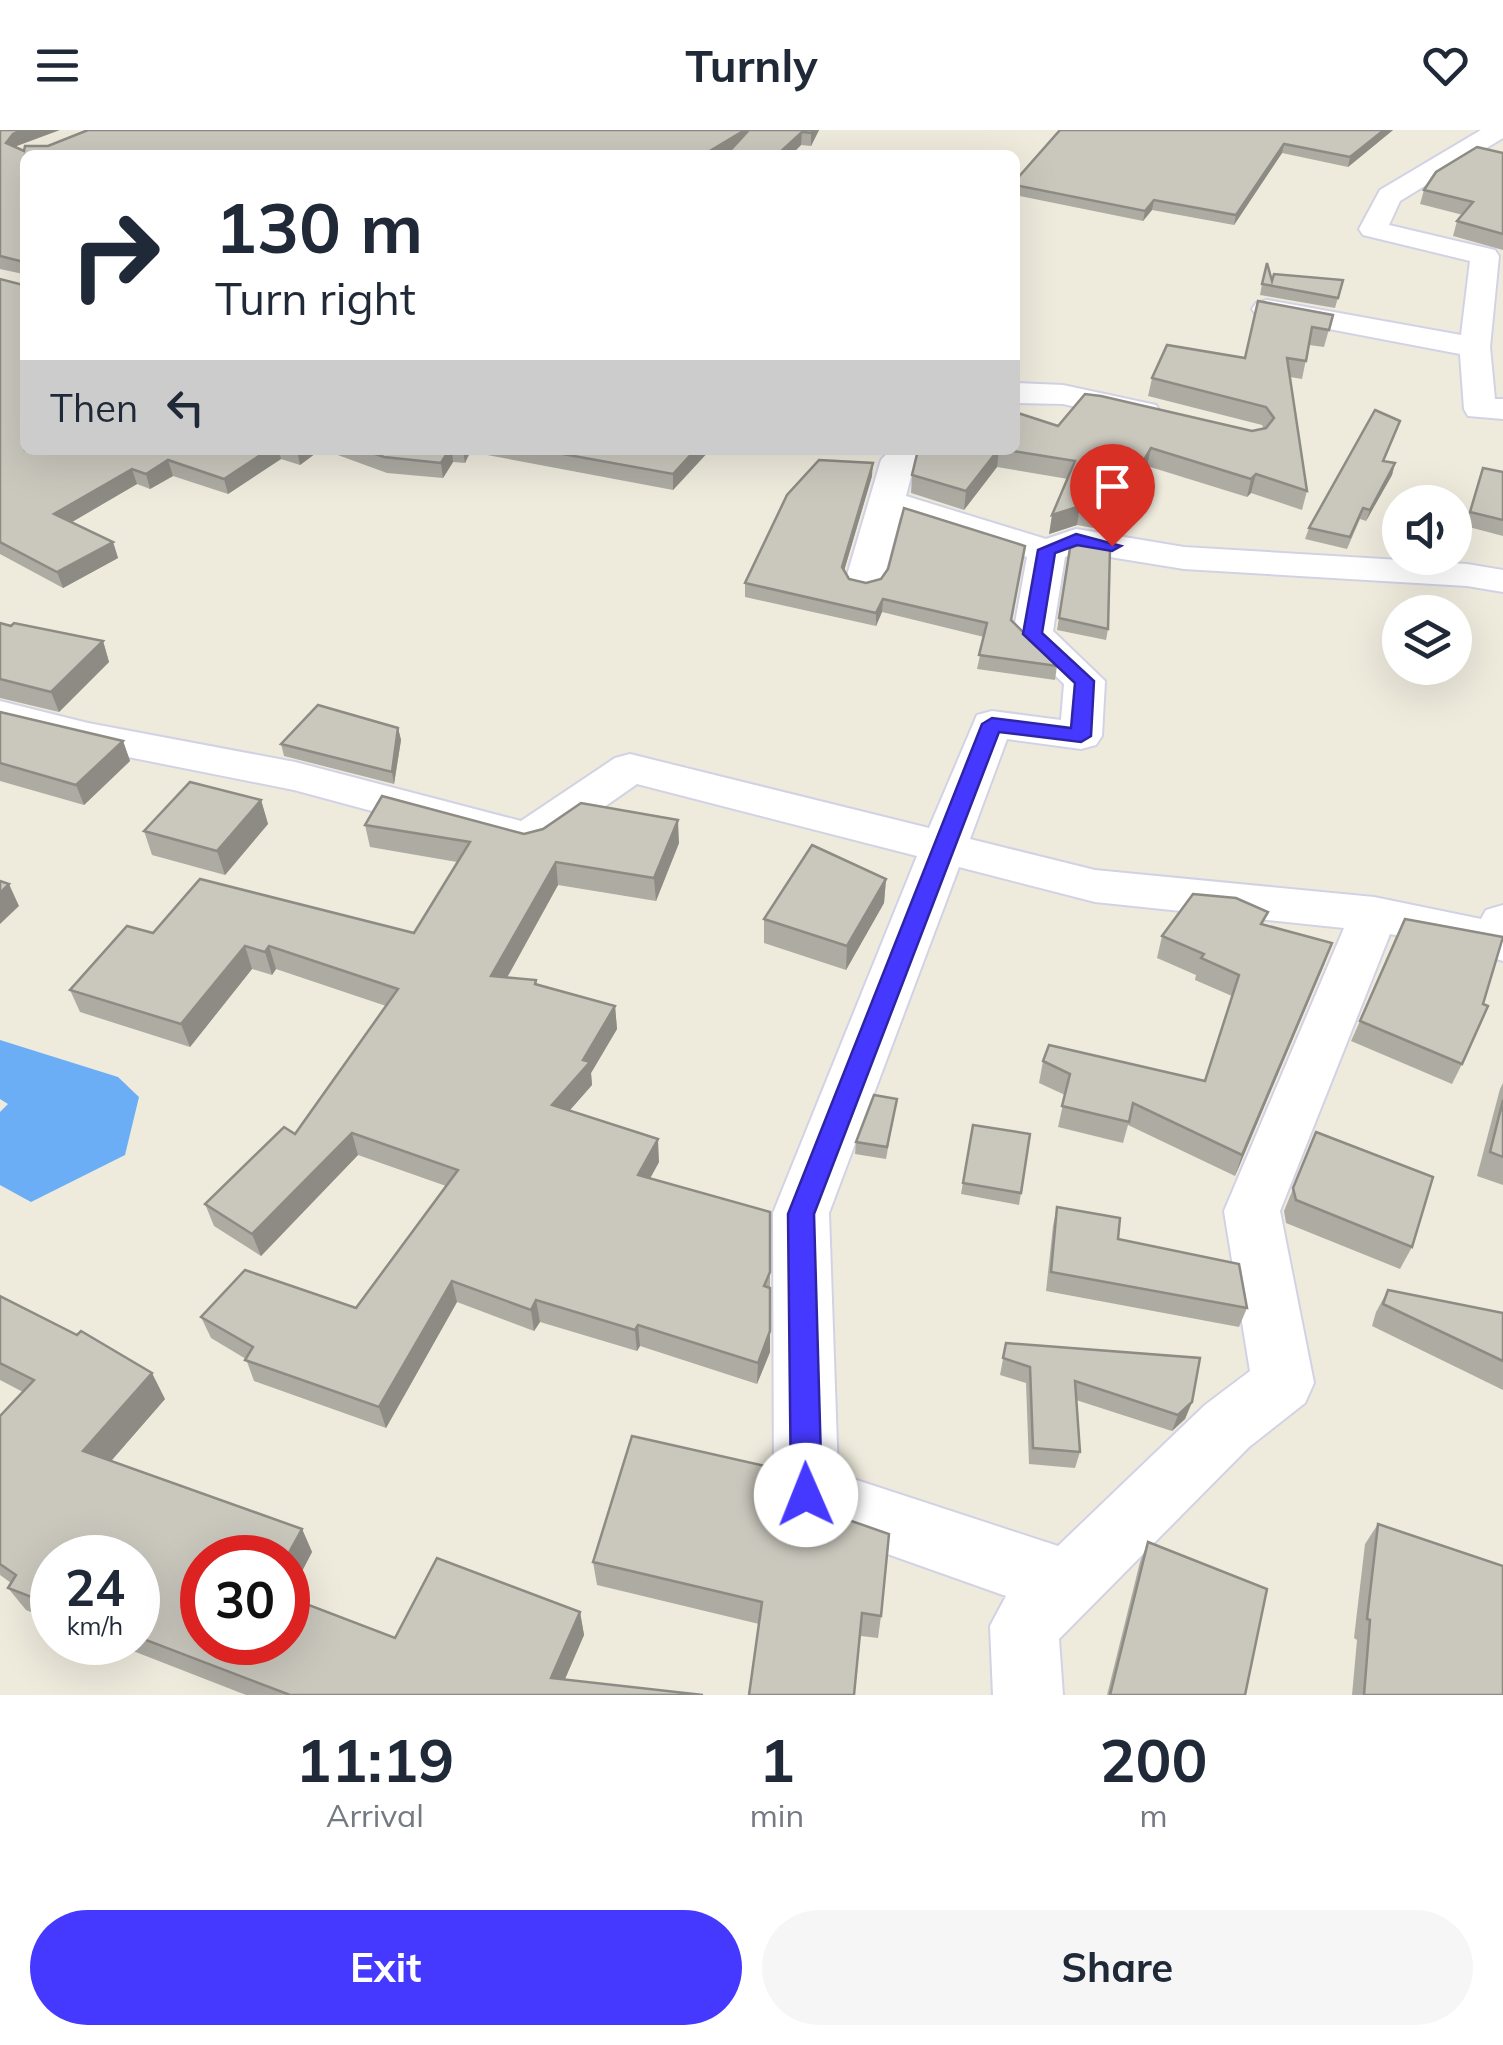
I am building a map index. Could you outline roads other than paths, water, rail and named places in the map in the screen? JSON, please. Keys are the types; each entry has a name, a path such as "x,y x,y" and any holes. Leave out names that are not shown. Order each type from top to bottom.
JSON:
{"street":[{"path":"1499,130 1390,196 1373,229 1485,256 1475,348 1480,409 1503,410"},
{"path":"1257,307 1475,348"},
{"path":"1020,393 1077,397 1173,418"},
{"path":"864,582 898,460 906,455"},
{"path":"886,501 1047,550 1076,540 1184,558 1468,575 1503,581"},
{"path":"1047,550 1033,634 1084,681 1081,736 992,724 801,1214 806,1495 1068,1582"},
{"path":"0,714 88,736 295,776 528,838 630,768 1095,886 1374,914 1500,934"},
{"path":"1028,1695 1024,1626 1228,1426 1283,1383 1252,1211 1374,914"}],"water":[{"path":"0,1040 118,1077 139,1097 125,1155 31,1202 0,1185 0,1112 8,1104 0,1099"}]}
